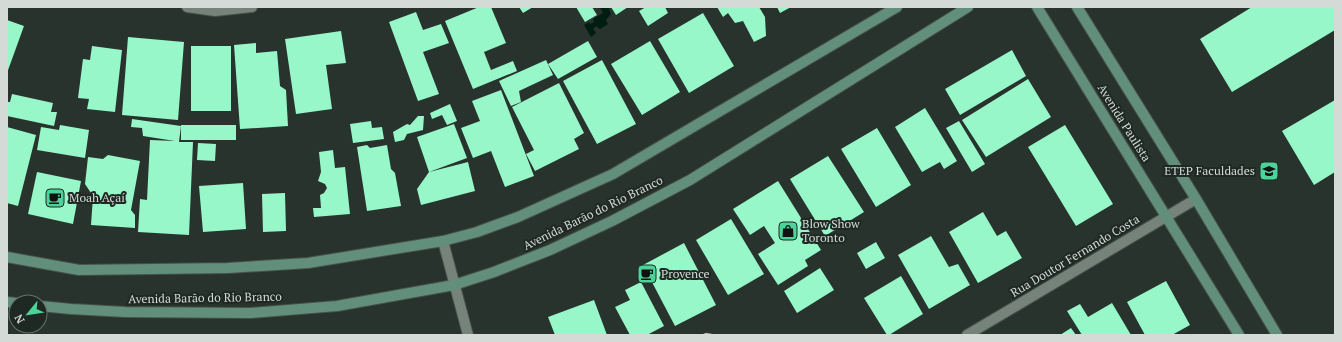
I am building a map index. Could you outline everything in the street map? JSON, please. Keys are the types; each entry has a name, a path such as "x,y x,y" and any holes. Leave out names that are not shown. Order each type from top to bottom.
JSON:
{"main road":[{"path":"7,257 79,270 228,268 308,263 443,241 477,232 518,217 613,174 897,7"},
{"name":"Avenida Barão do Rio Branco","path":"48,307 71,310 125,312 251,313 337,306 454,285 494,272 550,250 612,221 690,180 968,7"},
{"name":"Avenida Paulista","path":"1037,7 1239,335"},
{"name":"Avenida Paulista","path":"1077,7 1196,199 1277,335"}],"street":[{"path":"187,7 215,11 252,7"},
{"name":"Rua Doutor Fernando Costa","path":"968,335 1196,199"},
{"path":"443,241 468,335"}],"shaded area":[{"path":"597,7 611,7 609,9 611,14 606,20 608,24 600,29 596,26 593,29 596,33 591,37 584,25 589,22 590,24 594,22 593,19 603,13 601,9"}],"building":[{"path":"479,7 491,7 506,43 484,52 491,70 513,61 517,71 473,89 445,21"},
{"path":"519,7 533,7 523,13"},
{"path":"576,7 592,7 597,15 585,22"},
{"path":"611,7 628,7 616,15"},
{"path":"646,7 665,7 668,13 648,26 639,11"},
{"path":"717,7 759,7 765,17 766,36 754,42 743,21 735,23 728,13 723,17"},
{"path":"777,7 791,7 780,13"},
{"path":"1252,7 1335,7 1335,30 1232,92 1200,39"},
{"path":"416,12 423,30 441,24 449,43 423,52 439,94 418,101 389,22"},
{"path":"703,13 734,66 689,93 658,39"},
{"path":"7,20 24,26 7,73"},
{"path":"341,31 346,63 326,65 332,109 296,114 285,39"},
{"path":"128,37 184,42 178,120 122,115"},
{"path":"588,41 597,57 558,79 548,64"},
{"path":"650,41 680,92 642,115 611,64"},
{"path":"256,43 256,53 277,51 280,86 286,90 288,126 240,129 234,45"},
{"path":"92,46 122,50 115,112 87,109 89,99 78,98 83,59 90,60"},
{"path":"191,46 231,46 231,111 191,111"},
{"path":"1012,50 1026,76 960,115 945,89"},
{"path":"546,60 553,75 519,91 521,102 511,106 499,81"},
{"path":"602,60 636,124 597,144 563,81"},
{"path":"1028,79 1051,117 986,157 962,120"},
{"path":"559,83 584,133 574,139 579,149 535,171 526,154 534,150 512,107"},
{"path":"501,90 534,176 505,187 491,151 473,158 461,128 480,121 472,101"},
{"path":"12,94 53,103 51,112 57,112 54,126 7,116 7,102 10,102"},
{"path":"1335,100 1335,172 1314,185 1282,131"},
{"path":"450,104 457,121 447,125 442,115 432,119 430,113"},
{"path":"925,108 957,161 944,169 940,162 922,172 895,127"},
{"path":"418,116 424,116 423,130 407,134 404,140 395,142 393,132 407,124 410,125"},
{"path":"132,119 181,126 179,142 193,142 189,235 138,232 140,199 147,200 150,140 175,141 143,136 142,128 131,127"},
{"path":"371,121 372,128 382,127 384,139 353,143 350,124"},
{"path":"959,121 985,164 972,172 946,128"},
{"path":"454,124 467,158 429,172 417,137"},
{"path":"60,125 89,130 85,158 37,150 41,127 59,130"},
{"path":"181,125 236,125 236,140 181,140"},
{"path":"1065,125 1113,204 1076,226 1028,147"},
{"path":"7,127 36,135 18,206 7,203"},
{"path":"877,128 911,185 876,207 841,149"},
{"path":"198,143 216,144 215,161 197,160"},
{"path":"367,145 370,148 387,145 391,169 395,173 401,206 367,211 357,147"},
{"path":"333,150 335,168 345,167 350,214 314,217 313,208 321,208 320,195 324,193 327,188 325,184 318,181 321,172 319,152"},
{"path":"108,155 140,161 131,210 135,215 135,228 91,225 93,196 85,184 88,157 103,159"},
{"path":"828,156 864,212 825,236 790,179"},
{"path":"468,162 475,191 421,205 417,189 429,172"},
{"name":"Moah Açaí","path":"37,172 81,181 73,224 28,214"},
{"name":"Blow Show Toronto","path":"778,181 821,250 805,260 808,266 778,285 758,254 775,243 764,226 750,235 733,209"},
{"path":"243,183 246,229 203,232 199,186"},
{"path":"285,193 286,231 263,232 262,194"},
{"path":"983,212 997,236 1006,231 1022,258 978,283 949,232"},
{"path":"731,219 764,274 728,295 696,240"},
{"path":"931,236 949,267 958,264 970,285 929,309 898,255"},
{"path":"876,242 885,258 866,269 857,253"},
{"path":"684,243 716,305 675,326 643,265"},
{"path":"820,268 834,290 797,313 784,291"},
{"path":"901,276 923,314 887,335 864,298"},
{"path":"1166,281 1190,325 1172,335 1145,335 1127,302"},
{"path":"641,282 664,326 647,335 630,335 615,307 630,300 625,290"},
{"path":"594,300 607,335 555,335 548,317"},
{"path":"1112,303 1131,335 1082,335 1067,311 1080,304 1088,317"},
{"path":"1071,328 1076,335 1060,335"},
{"path":"706,333 713,334 713,335 700,335"}],"place":[{"name":"ETEP Faculdades","path":"1269,171"},
{"name":"Moah Açaí","path":"55,198"},
{"name":"Blow Show Toronto","path":"788,231"},
{"name":"Provence","path":"647,274"}]}
